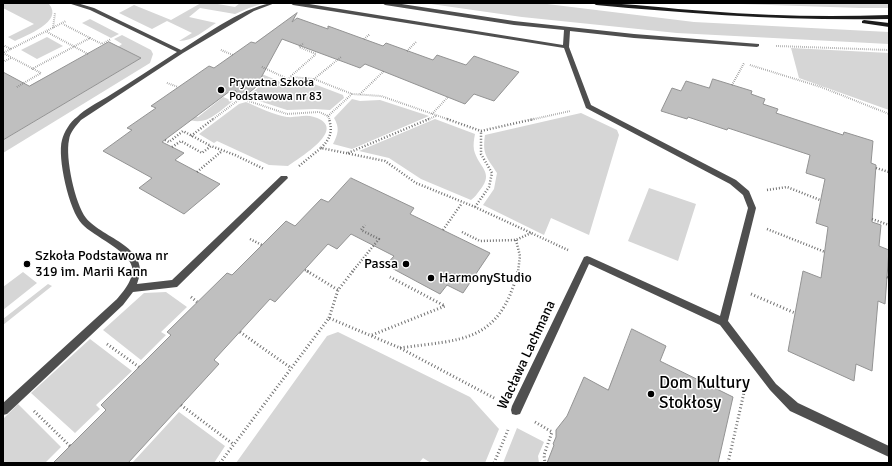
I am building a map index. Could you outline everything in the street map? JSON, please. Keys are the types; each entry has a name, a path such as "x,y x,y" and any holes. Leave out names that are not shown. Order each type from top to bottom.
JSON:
{"main road":[{"path":"596,3 706,14 837,19 889,17"},
{"path":"837,19 889,25"}],"lane":[{"path":"71,3 92,9 181,52"},
{"path":"3,410 120,302 131,288 136,274 135,262 128,254 83,220 74,202 65,142 68,131 79,118 181,52 252,10 272,3"},
{"path":"293,3 566,47"},
{"path":"385,3 514,23 567,29 634,36 757,45"},
{"path":"567,29 566,47 588,106 733,182 746,193 752,208 724,322"},
{"path":"131,288 174,284 284,178"},
{"path":"587,259 724,322 773,387 794,407 889,452"},
{"name":"Wacława Lachmana","path":"516,410 587,259"}],"path":[{"path":"17,87 41,73 3,53 69,20"},
{"path":"62,23 102,44 116,36"},
{"path":"46,32 88,54"},
{"path":"32,69 90,38"},
{"path":"407,51 420,38"},
{"path":"262,67 288,79 316,54 299,47 304,43"},
{"path":"732,85 744,63 743,44"},
{"path":"3,45 11,49"},
{"path":"757,45 889,50"},
{"path":"314,80 341,57"},
{"path":"3,62 12,58"},
{"path":"744,63 821,88 889,114"},
{"path":"359,95 384,72"},
{"path":"290,76 314,80 352,94 381,96 481,132 588,106"},
{"path":"165,140 169,142 183,131 211,146 284,178 321,148 330,137 332,127 328,116 319,112 287,114 231,95 236,91"},
{"path":"328,116 352,94"},
{"path":"432,114 448,97"},
{"path":"191,136 241,98"},
{"path":"348,153 436,116"},
{"path":"475,207 489,187 492,173 482,158 479,150 481,132"},
{"path":"172,147 180,141 202,153 211,146"},
{"path":"321,148 385,161 416,183 475,207 587,259"},
{"path":"197,172 222,150"},
{"path":"876,168 889,172"},
{"path":"746,193 787,188 820,200"},
{"path":"442,230 462,202"},
{"path":"872,219 889,225"},
{"path":"220,463 232,444 329,318 338,290 379,239 360,230 366,225"},
{"path":"462,232 480,241 516,240 531,233"},
{"path":"784,236 825,252"},
{"path":"253,240 262,246"},
{"path":"400,348 465,340 486,330 507,303 517,277 521,255 516,240"},
{"path":"305,270 338,290"},
{"path":"371,336 445,306 390,278"},
{"path":"749,294 795,313"},
{"path":"329,318 400,348 516,410 552,432 544,455 545,463"},
{"path":"89,330 139,367"},
{"path":"240,332 291,368"},
{"path":"728,463 752,359"},
{"path":"18,395 70,446"},
{"path":"181,405 232,444"},
{"name":"Wacława Lachmana","path":"494,463 516,410"}],"shaded area":[{"path":"3,3 49,4 52,11 52,17 42,27 15,41 8,37 34,24 3,8"},
{"path":"201,3 212,3 235,7 240,3 264,3 235,14 200,8 189,17 216,23 203,32 184,41 179,41 192,33 167,21 152,29 119,13 134,5 171,20"},
{"path":"424,3 539,3 694,22 889,32 889,44 677,33 522,17"},
{"path":"711,3 889,3 889,8 860,8"},
{"path":"90,19 119,34 111,38 82,23"},
{"path":"122,35 151,50 153,54 150,63 3,153 3,138 5,139 141,58 118,47 122,44 114,39"},
{"path":"47,37 63,46 37,59 21,50"},
{"path":"791,48 889,53 889,110 799,78"},
{"path":"257,72 293,87 297,83 308,87 314,84 343,95 344,98 330,110 287,110 247,97 260,86 247,80"},
{"path":"223,97 233,101 210,118 192,121 185,118 191,114 198,117"},
{"path":"352,99 360,101 380,100 429,116 352,149 333,144 338,131 334,118"},
{"path":"246,102 282,116 314,117 324,122 327,128 319,143 288,166 269,165 217,141 214,143 199,134 239,104"},
{"path":"581,113 617,130 619,135 589,235 551,218 544,235 483,205 494,189 497,173 486,156 484,147 485,135"},
{"path":"435,119 475,134 474,150 486,174 486,179 475,197 471,200 421,179 389,158 359,151"},
{"path":"649,188 696,204 678,261 628,241"},
{"path":"23,272 37,283 3,310 3,287"},
{"path":"48,284 52,286 3,325 3,319"},
{"path":"166,292 187,307 161,332 166,335 141,360 103,330 144,293"},
{"path":"338,332 470,397 499,429 485,463 431,463 423,458 419,463 236,463 327,336"},
{"path":"90,339 132,371 96,405 100,409 75,433 31,393"},
{"path":"18,404 61,447 45,463 3,463 3,419"},
{"path":"179,412 225,446 214,463 132,463"},
{"path":"517,428 544,442 538,456 539,463 503,463"}],"building":[{"path":"297,13 292,22 297,18 328,29 328,26 383,46 386,43 433,60 437,55 466,65 474,56 519,72 494,101 474,94 465,104 365,64 360,68 282,39 256,87 244,97 230,91 162,142 184,153 175,160 220,184 184,214 139,188 152,178 103,151 132,130 127,128 156,108 151,106 209,66 214,68 251,42 255,43"},
{"path":"109,42 141,58 3,140 3,72 29,86"},
{"path":"713,79 752,91 751,94 765,99 763,104 778,109 776,113 843,135 844,132 873,141 871,163 876,165 872,222 881,225 879,246 889,250 885,304 878,301 872,371 856,364 854,381 788,351 803,271 821,278 828,227 816,223 825,179 806,173 810,155 728,128 727,130 688,117 687,119 661,111 672,88 681,91 686,81 709,88"},
{"path":"351,178 414,208 410,214 490,253 463,293 447,285 440,294 386,265 394,256 351,234 337,249 328,244 275,302 270,299 214,360 219,364 128,463 53,463 106,410 101,405 171,335 167,332 227,273 232,275 286,221 295,226 321,199 328,202"},
{"name":"Dom Kultury Stokłosy","path":"632,329 666,346 660,361 733,397 718,463 547,463 554,445 556,430 567,416 584,377 608,390"}],"place":[{"name":"Prywatna Szkoła Podstawowa nr 83","path":"221,90"},
{"name":"Szkoła Podstawowa nr 319 im. Marii Kann","path":"27,264"},
{"name":"Passa","path":"406,264"},
{"name":"HarmonyStudio","path":"431,278"},
{"name":"Dom Kultury Stokłosy","path":"651,394"}]}
